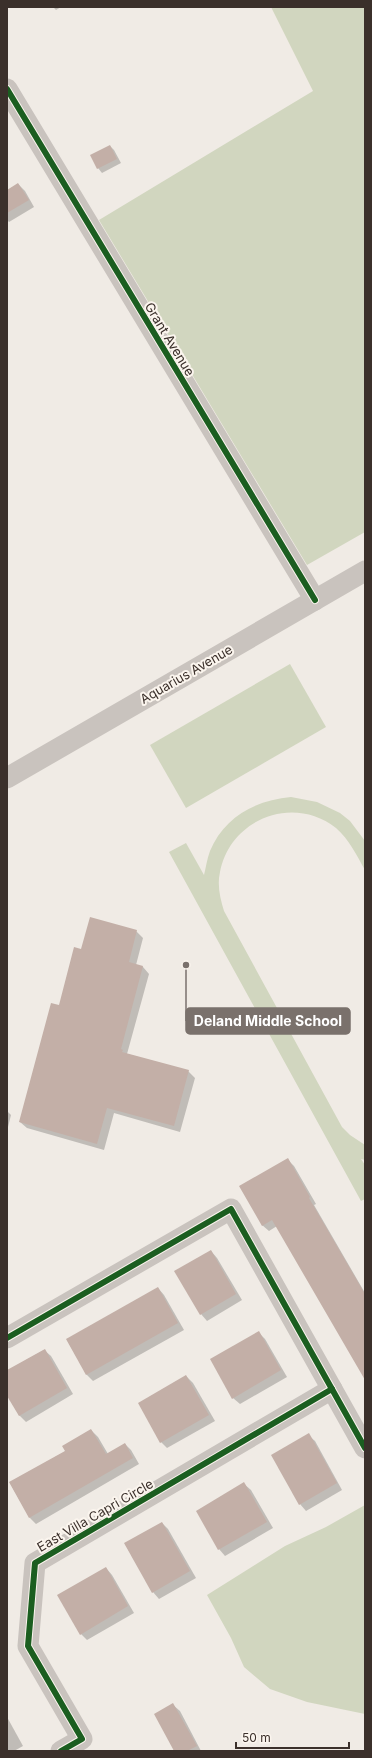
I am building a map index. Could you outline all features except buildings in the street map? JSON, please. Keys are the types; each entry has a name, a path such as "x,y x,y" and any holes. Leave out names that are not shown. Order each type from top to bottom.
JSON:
{"street":[{"name":"Grant Avenue","path":"7,88 315,600"},
{"name":"Aquarius Avenue","path":"7,778 365,571"},
{"path":"7,1338 231,1208 365,1448"},
{"name":"East Villa Capri Circle","path":"62,1751 82,1740 28,1646 35,1563 332,1389"}],"green space":[{"path":"271,7 365,7 365,532 307,565 99,220 313,91"},
{"path":"290,664 326,727 186,808 150,745"},
{"path":"291,797 317,802 340,813 350,821 365,841 365,870 349,842 336,828 319,818 301,813 283,813 266,817 250,826 236,838 226,853 220,872 220,896 224,911 342,1127 350,1135 365,1145 365,1160 361,1159 365,1165 365,1199 361,1201 169,852 186,843 204,875 210,851 216,839 233,820 254,806"},
{"path":"365,1505 365,1714 307,1702 270,1689 244,1667 231,1638 207,1595 285,1546 326,1527"}],"cycle path":[{"path":"7,89 315,600"},
{"path":"7,1338 231,1209 365,1448"},
{"path":"61,1751 82,1739 28,1646 35,1563 332,1389"}],"place":[{"name":"Deland Middle School","path":"186,965"}]}
